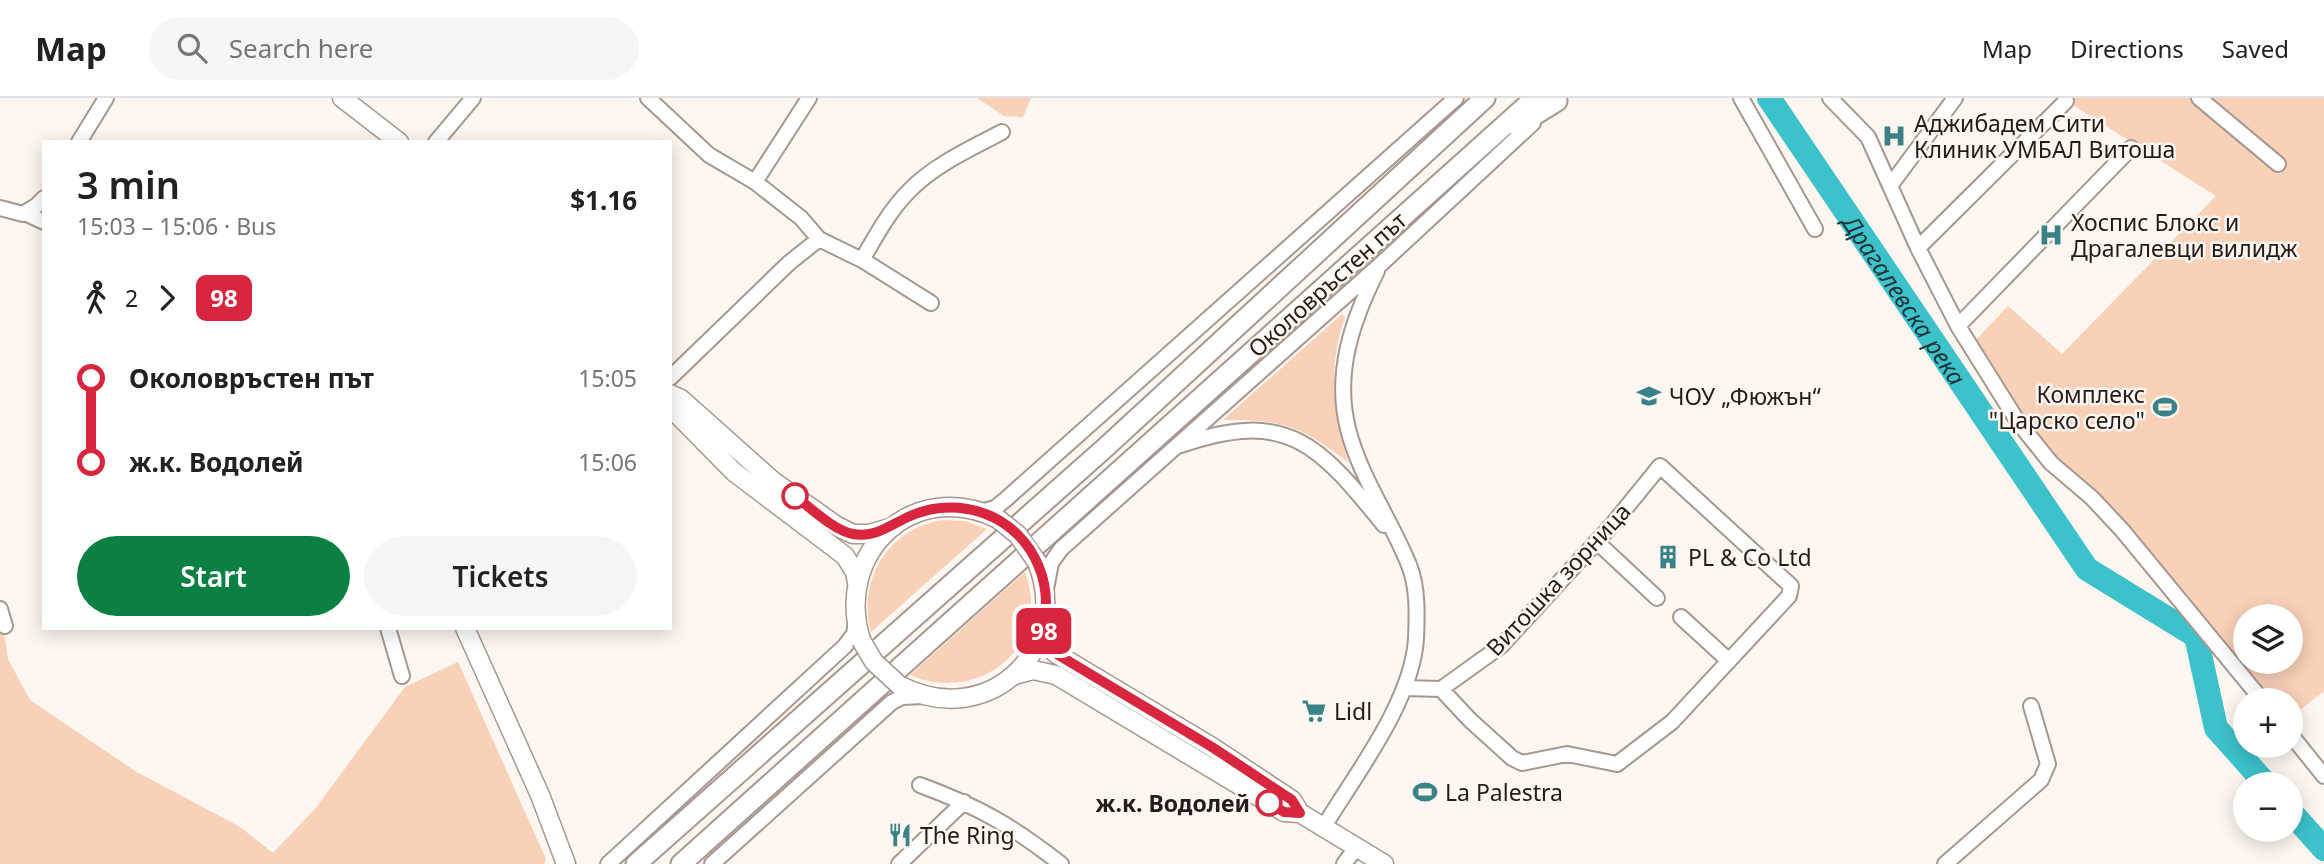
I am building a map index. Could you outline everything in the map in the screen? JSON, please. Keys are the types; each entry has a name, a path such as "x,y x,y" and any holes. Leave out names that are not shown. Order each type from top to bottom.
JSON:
{"highway":[{"path":"1458,123 1476,98"},
{"name":"Околовръстен път","path":"636,864 1106,447 1485,98"},
{"name":"Околовръстен път","path":"681,864 1535,98"},
{"path":"1474,153 1559,100"}],"main road":[{"path":"341,98 396,140"},
{"path":"672,395 681,399 773,481 837,526 853,534 869,534 892,527"},
{"path":"672,409 734,472 845,556 855,572 856,621 861,640 874,662 899,685 926,696 952,699 974,696 997,687 1014,675 1030,657 1043,628 1045,591 1037,562 1018,535 998,519 980,512 957,507 933,509 907,517 892,527 870,551 856,583"},
{"path":"1043,628 1055,653 1212,747 1292,800 1300,813 1384,864"},
{"path":"466,630 540,795 566,864"},
{"path":"1014,675 1033,670 1056,676 1284,812 1300,813"}],"street":[{"path":"80,140 106,98"},
{"path":"438,140 473,98"},
{"path":"648,98 709,155 755,182 806,222 819,239 862,260 931,303"},
{"path":"755,182 808,98"},
{"path":"980,512 995,508 1005,500 1457,98"},
{"path":"1741,98 1815,229"},
{"path":"1830,98 1868,136 1918,248 1958,326 1996,391 2051,463 2092,498 2122,530 2252,688"},
{"path":"1890,186 1955,98"},
{"path":"2199,98 2278,164"},
{"name":"Околовръстен път","path":"1045,591 1051,563 1061,549 1381,264 1559,100"},
{"path":"1918,248 2066,101"},
{"path":"862,260 891,211 909,190 939,168 1002,132"},
{"path":"1958,326 2131,148"},
{"path":"25,213 42,200"},
{"path":"0,208 25,213 42,221"},
{"path":"672,376 789,264 819,239"},
{"path":"1323,828 1405,688 1416,641 1416,593 1410,567 1354,447 1343,395 1349,340 1362,303 1381,264"},
{"path":"1174,447 1226,431 1243,430 1290,438 1329,460 1398,542"},
{"name":"Витошка зорница","path":"1441,689 1501,646 1597,542 1660,466 1791,586 1789,596 1729,661"},
{"path":"1597,542 1657,598"},
{"path":"0,609 5,626"},
{"path":"1405,688 1441,689 1512,758 1522,763 1567,754 1607,764 1623,762 1643,742 1672,722 1729,661 1681,617"},
{"path":"608,864 845,646 853,634 856,621"},
{"path":"389,630 402,676"},
{"path":"712,864 892,702 902,697 926,696"},
{"path":"1945,864 2041,780 2048,764 2031,706"},
{"path":"2303,750 2324,776"},
{"path":"920,785 964,802 1006,823 1061,864"},
{"path":"899,864 964,802"},
{"path":"1344,864 1356,848"}],"shaded area":[{"path":"977,98 1031,98 1023,117 1004,116"},
{"name":"Комплекс \"Царско село\"","path":"2062,98 2324,98 2324,691 2303,708 2303,688 2252,688 2241,674 2303,674 2303,604 2233,604 2233,665 2122,530 2051,463 1970,346 2008,306 2062,354 2216,196"},
{"path":"1342,314 1345,317 1334,373 1336,407 1348,462 1317,440 1290,427 1262,421 1223,420"},
{"path":"942,520 965,521 987,529 871,632 869,594 873,576 881,560 906,534 923,525"},
{"path":"1025,572 1031,599 1029,624 1019,645 1004,663 984,675 961,682 936,682 910,675"},
{"path":"0,609 8,659 30,700 135,771 240,827 273,853 315,809 405,687 458,662 546,859 544,864 0,864"}],"waterway":[{"name":"Драгалевска река","path":"1769,98 2087,569 2196,636 2216,728 2255,772"},
{"name":"Драгалевска река","path":"2303,825 2324,849"}],"bus line":[{"name":"98","path":"795,496 853,534 884,530 907,517 940,508 969,509 998,519 1026,543 1037,562 1044,580 1046,601 1043,628 1047,642 1055,653 1212,747 1292,800 1300,813 1284,812 1269,803"}],"place":[{"name":"Аджибадем Сити Клиник УМБАЛ Витоша","path":"1894,136"},
{"name":"Хоспис Блокс и Драгалевци вилидж","path":"2051,235"},
{"name":"ЧОУ „Фюжън“","path":"1649,396"},
{"name":"Комплекс \"Царско село\"","path":"2165,407"},
{"name":"PL & Co Ltd","path":"1668,557"},
{"name":"Lidl","path":"1314,711"},
{"name":"La Palestra","path":"1425,792"},
{"name":"ж.к. Водолей","path":"1269,803"},
{"name":"The Ring","path":"900,835"}]}
